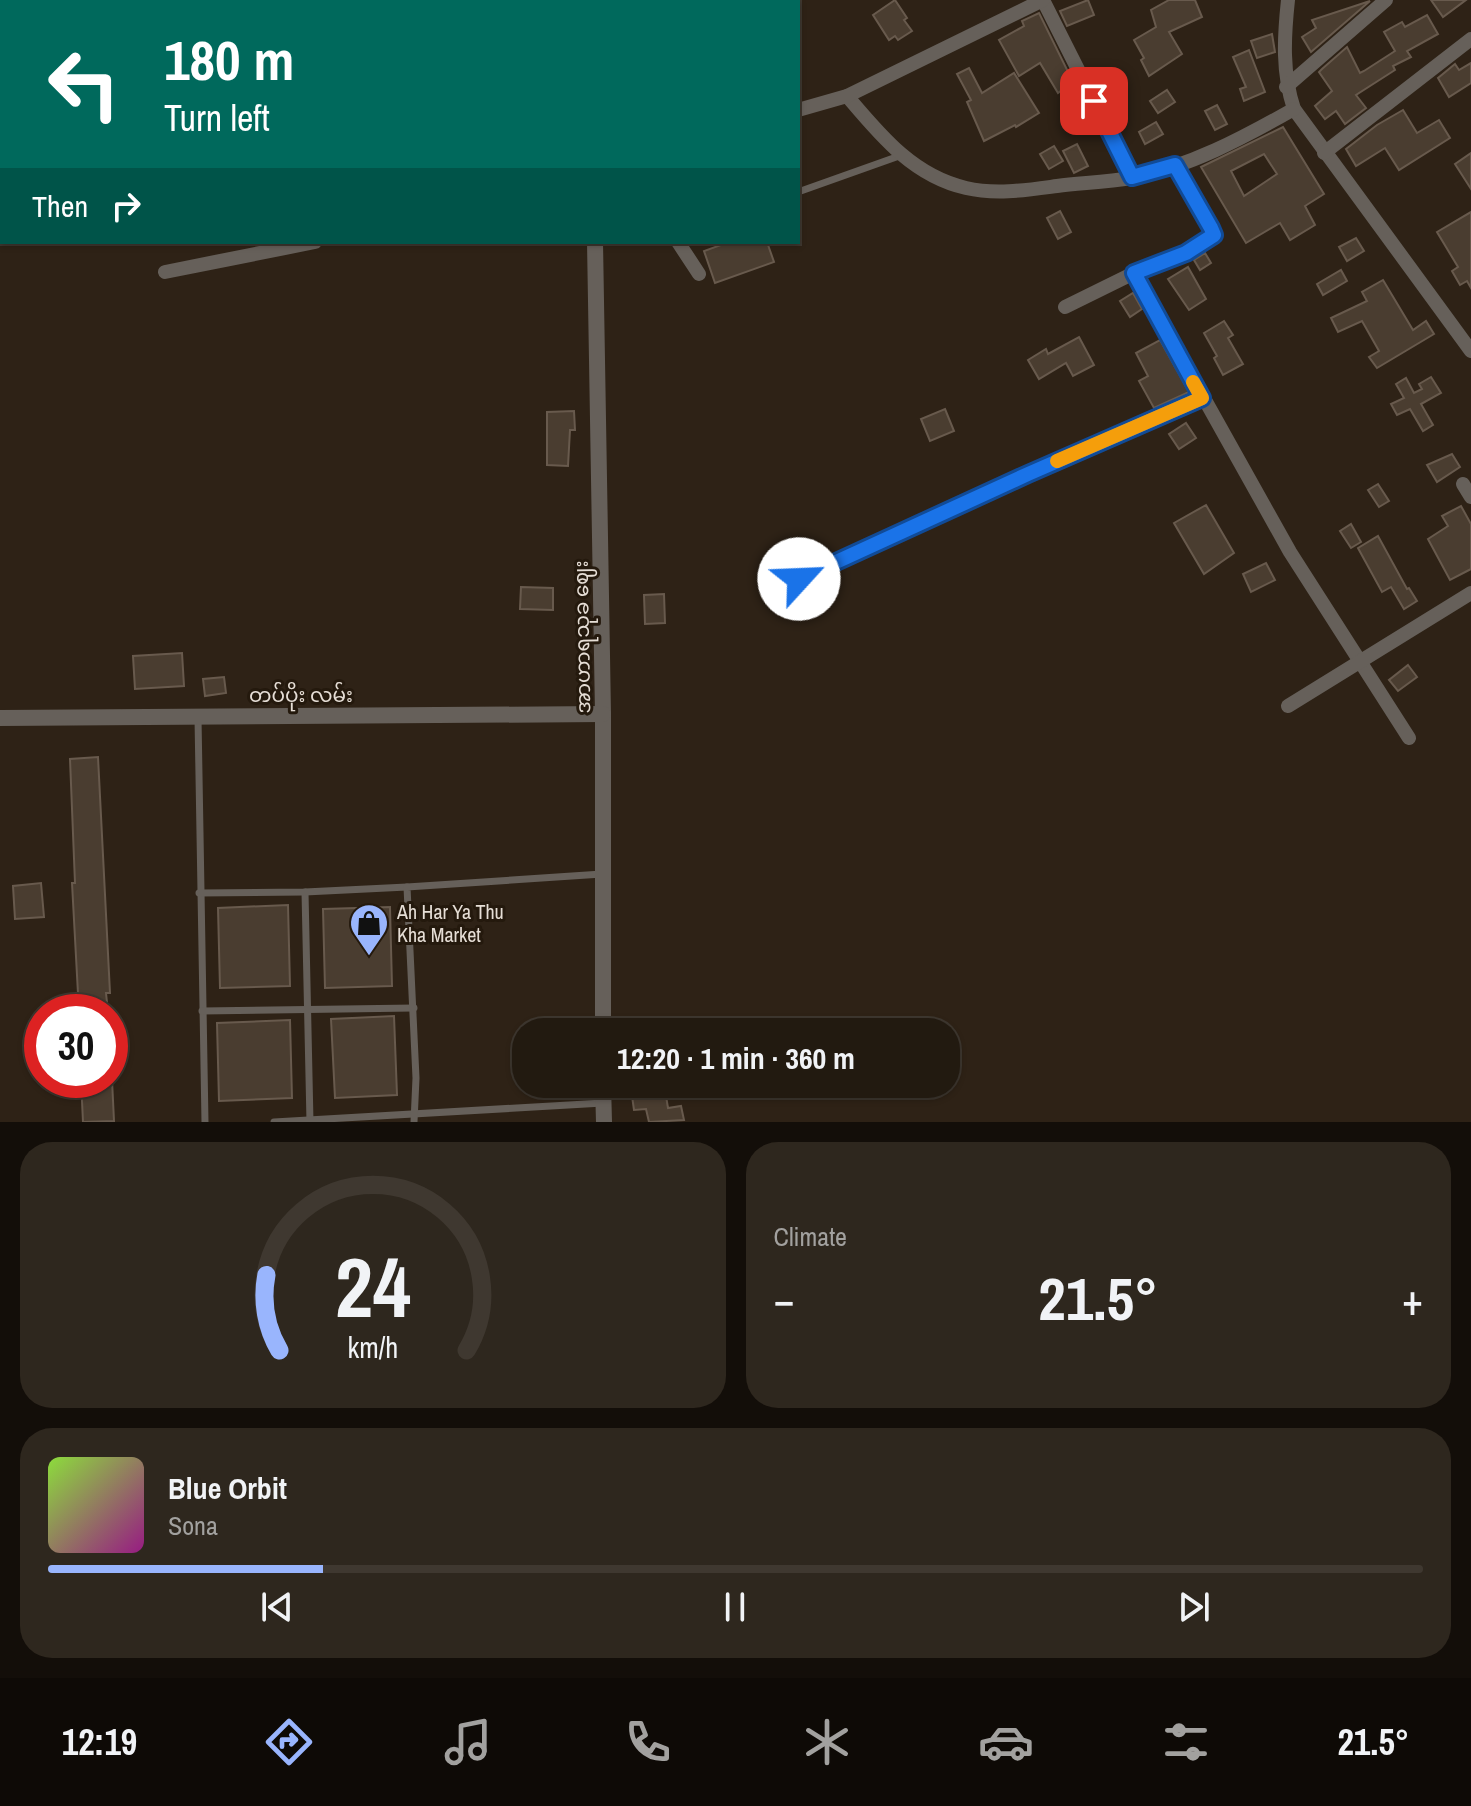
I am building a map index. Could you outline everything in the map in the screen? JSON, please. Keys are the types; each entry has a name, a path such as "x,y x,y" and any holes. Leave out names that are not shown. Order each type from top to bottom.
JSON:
{"street":[{"path":"800,109 847,96 1043,0 1132,177"},
{"path":"1288,0 1284,36 1286,87 1294,109 1471,351"},
{"path":"1286,87 1386,0"},
{"path":"1324,153 1471,39"},
{"path":"847,96 886,142 902,155 965,188 1004,193 1132,177 1175,165 1247,136 1294,109"},
{"path":"1065,307 1134,273 1186,253 1214,235 1175,165"},
{"path":"165,272 305,244"},
{"name":"အာဟာရသုခ ဈေး","path":"595,244 603,714 603,1018"},
{"path":"679,244 699,274"},
{"path":"1134,273 1290,552 1409,738"},
{"path":"799,579 1202,398"},
{"path":"1288,706 1471,593"},
{"name":"တပ်ပိုး လမ်း","path":"0,718 603,714"},
{"path":"603,1098 604,1122"}],"lane":[{"path":"800,191 902,155"},
{"path":"198,716 205,1122"},
{"path":"199,893 305,892 602,874"},
{"path":"407,887 414,1008 414,1118"},
{"path":"305,892 310,1121"},
{"path":"202,1011 414,1008"},
{"path":"274,1122 414,1118 603,1103"}],"building":[{"path":"895,0 912,31 898,40 895,36 889,40 873,15"},
{"path":"1088,0 1094,15 1067,26 1060,11"},
{"path":"1169,0 1195,0 1202,17 1169,32 1182,54 1149,76 1134,40 1156,27 1151,10"},
{"path":"1431,0 1466,0 1443,17"},
{"path":"1370,1 1311,52 1302,37 1316,28 1312,20"},
{"path":"1039,13 1077,90 1066,96 1062,90 1058,93 1040,63 1019,76 999,40 1024,26 1022,21"},
{"path":"1427,15 1438,34 1407,51 1411,57 1393,66 1395,70 1356,95 1366,108 1345,124 1336,111 1325,119 1315,106 1332,91 1319,72 1347,47 1360,73 1364,71 1395,51 1384,32 1402,22 1405,27"},
{"path":"1272,34 1275,52 1257,58 1251,41"},
{"path":"1249,50 1265,92 1244,101 1240,89 1246,87 1233,57"},
{"path":"1471,63 1471,83 1449,97 1438,78 1455,64 1459,70"},
{"path":"969,68 982,93 1014,73 1039,113 984,141 967,102 971,100 957,74"},
{"path":"1167,90 1175,102 1158,113 1150,101"},
{"path":"1217,105 1227,124 1215,130 1205,111"},
{"path":"1403,110 1417,133 1439,120 1450,138 1399,170 1385,148 1356,166 1346,149"},
{"path":"1156,122 1163,134 1145,144 1139,132"},
{"path":"1283,127 1324,194 1305,206 1315,225 1290,240 1280,223 1246,243 1201,167","holes":["1264,154 1277,174 1244,196 1231,171"]},
{"path":"1077,144 1088,166 1074,173 1063,151"},
{"path":"1054,146 1063,161 1049,169 1040,154"},
{"path":"1471,153 1471,189 1455,164"},
{"path":"1060,211 1071,232 1058,239 1047,218"},
{"path":"1471,212 1471,288 1467,281 1460,285 1452,271 1458,267 1437,232"},
{"path":"1356,238 1364,251 1347,261 1339,247"},
{"path":"723,244 768,244 774,262 715,283 704,251"},
{"path":"1205,253 1211,263 1200,270 1194,260"},
{"path":"1188,267 1206,299 1189,310 1168,279"},
{"path":"1341,270 1347,281 1323,295 1317,284"},
{"path":"1383,280 1413,330 1426,321 1434,334 1377,368 1369,357 1379,351 1362,321 1338,332 1331,318 1367,301 1362,292"},
{"path":"1133,293 1142,309 1130,317 1120,301"},
{"path":"1224,321 1233,335 1228,338 1243,364 1223,375 1204,333"},
{"path":"1079,337 1094,365 1073,376 1066,363 1039,379 1028,360 1046,349 1048,354"},
{"path":"1160,340 1189,392 1154,408 1139,381 1148,376 1136,353"},
{"path":"1431,377 1441,393 1421,404 1433,425 1423,431 1410,409 1397,415 1391,404 1404,398 1396,384 1406,378 1414,393 1422,389 1419,384"},
{"path":"945,409 954,431 930,441 921,419"},
{"path":"574,411 575,430 570,430 568,466 547,465 547,412"},
{"path":"1186,423 1196,438 1179,449 1169,434"},
{"path":"1452,454 1460,467 1437,482 1427,465"},
{"path":"1378,484 1389,501 1379,507 1368,490"},
{"path":"1206,505 1234,553 1204,574 1174,523"},
{"path":"1461,506 1471,524 1471,569 1450,580 1428,539 1448,526 1442,516"},
{"path":"1351,524 1361,542 1351,548 1340,531"},
{"path":"1378,536 1407,589 1417,601 1404,609 1391,587 1382,592 1358,548"},
{"path":"1266,563 1275,580 1251,592 1243,574"},
{"path":"521,587 553,588 553,610 520,609"},
{"path":"664,594 665,623 645,624 644,595"},
{"path":"182,653 184,686 135,689 133,656"},
{"path":"1408,665 1417,677 1398,691 1389,680"},
{"path":"224,677 226,693 205,696 203,679"},
{"path":"98,757 110,993 106,994 78,994 70,759"},
{"path":"41,883 44,917 15,919 13,886"},
{"path":"288,905 290,986 220,988 218,908"},
{"path":"390,907 392,986 325,988 323,909"},
{"path":"394,1016 397,1095 335,1098 331,1019"},
{"path":"290,1020 292,1098 219,1101 217,1023"},
{"path":"82,1098 113,1098 114,1121 83,1122"},
{"path":"632,1098 666,1098 668,1108 681,1106 684,1120 649,1122 646,1109 634,1110"}],"slow traffic":[{"path":"1057,461 1202,398 1193,382"}],"place":[{"name":"Ah Har Ya Thu Kha Market","path":"369,957"}],"route":[{"path":"799,579 1202,398 1134,273 1186,253 1214,235 1175,165 1132,177 1094,101"}]}
